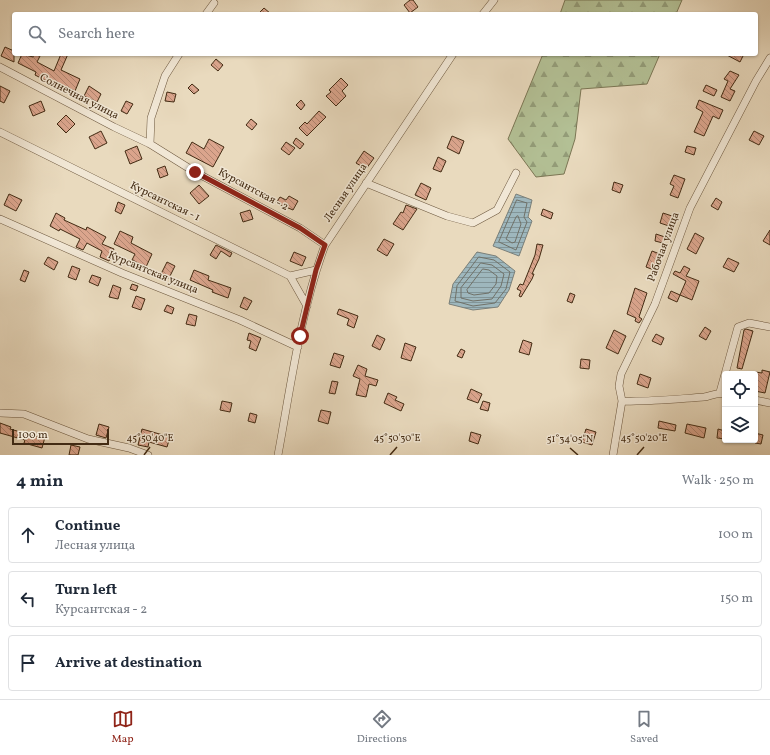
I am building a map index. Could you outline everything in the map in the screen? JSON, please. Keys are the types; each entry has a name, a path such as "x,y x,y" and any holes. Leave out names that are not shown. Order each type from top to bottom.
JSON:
{"street":[{"path":"485,12 494,0"},
{"path":"207,12 214,2"},
{"path":"150,144 151,118 165,76 178,56"},
{"name":"Лесная улица","path":"278,455 307,306 316,270 325,245 452,56"},
{"name":"Рабочая улица","path":"613,455 622,401 619,386 622,374 655,304 690,208 756,81 770,58"},
{"name":"Солнечная улица","path":"0,67 114,127 150,144"},
{"name":"Курсантская - 1","path":"0,132 290,276"},
{"name":"Курсантская - 2","path":"150,144 195,172 300,228 325,245"},
{"path":"366,183 447,216 473,223 497,210 516,173"},
{"name":"Курсантская улица","path":"0,219 122,273 240,320 298,347"},
{"path":"307,306 290,276 316,270"},
{"path":"727,371 738,327 742,324 749,323 770,327"},
{"path":"622,401 640,402 708,396 722,393"},
{"path":"758,401 770,403"},
{"path":"0,413 24,414 88,439 129,448 148,455"}],"green space":[{"path":"565,0 682,0 677,12 561,12"},
{"path":"542,56 659,56 647,84 581,89 575,139 564,174 536,177 508,139"}],"water":[{"path":"516,194 532,200 528,217 532,221 519,256 493,246"},
{"path":"477,252 496,256 515,271 509,290 498,307 473,310 449,304 453,284"}],"building":[{"path":"410,0 413,0 418,7 409,12 404,5"},
{"path":"264,8 269,12 260,12"},
{"path":"5,47 12,50 14,62 1,56"},
{"path":"21,56 40,56 37,62 54,71 60,56 67,56 61,70 80,79 75,91 53,81 51,83 35,75 36,72 18,63"},
{"path":"729,56 743,56 740,62"},
{"path":"216,59 223,65 218,71 211,65"},
{"path":"730,71 739,75 730,89 735,91 730,101 721,97 728,81 724,79"},
{"path":"341,78 348,85 342,91 346,96 336,106 326,96 331,92 329,90"},
{"path":"192,84 199,90 194,94 188,88"},
{"path":"706,85 717,90 714,96 703,91"},
{"path":"0,86 10,91 4,103 0,101"},
{"path":"89,86 101,94 97,102 84,96"},
{"path":"167,92 176,94 174,102 165,101"},
{"path":"301,100 305,105 301,110 296,105"},
{"path":"699,100 723,110 719,119 713,116 704,136 694,132 703,112 696,108"},
{"path":"41,101 45,111 33,116 29,106"},
{"path":"126,101 133,104 127,114 121,111"},
{"path":"319,111 326,117 307,136 299,128 305,122 307,124"},
{"path":"66,115 75,124 66,133 57,124"},
{"path":"251,119 257,124 252,130 246,125"},
{"path":"101,131 107,143 95,149 89,137"},
{"path":"754,131 764,136 759,145 749,140"},
{"path":"452,136 464,141 459,154 447,148"},
{"path":"296,138 304,144 300,149 293,143"},
{"path":"209,139 224,147 213,167 186,153 192,142 204,149"},
{"path":"286,142 295,148 289,155 281,149"},
{"path":"137,146 142,159 130,164 125,151"},
{"path":"687,146 696,148 694,155 685,152"},
{"path":"364,151 374,158 366,169 356,163"},
{"path":"438,157 446,161 441,172 433,169"},
{"path":"165,166 168,175 160,178 157,169"},
{"path":"674,175 685,179 678,198 670,195 674,186 670,184"},
{"path":"614,182 623,185 620,193 612,190"},
{"path":"421,183 431,188 426,200 415,195"},
{"path":"199,185 209,196 199,204 190,193"},
{"path":"9,194 22,200 16,211 4,205"},
{"path":"289,196 298,201 293,210 276,203 280,197 286,200"},
{"path":"716,198 722,202 718,210 711,206"},
{"path":"118,202 125,205 121,214 115,211"},
{"path":"406,205 417,209 403,230 393,224 401,212 403,213"},
{"path":"543,209 553,213 551,219 541,215"},
{"path":"250,210 253,219 243,222 240,213"},
{"path":"56,213 65,218 64,220 86,230 87,227 106,237 102,244 114,249 109,261 100,257 102,251 87,243 83,250 76,247 80,239 60,229 59,231 50,226"},
{"path":"663,213 672,216 669,226 660,223"},
{"path":"770,230 770,245 763,241"},
{"path":"120,231 133,237 131,243 152,254 146,267 132,260 135,254 114,244"},
{"path":"695,233 704,238 696,254 687,249"},
{"path":"656,234 665,237 663,243 655,241"},
{"path":"384,239 394,244 387,256 377,250"},
{"path":"537,244 543,245 539,259 532,274 534,274 532,279 521,297 519,296 521,291 517,289 520,284 523,285 535,255"},
{"path":"216,245 232,253 230,257 221,251 216,259 210,255"},
{"path":"652,251 660,254 654,270 646,267"},
{"path":"294,252 306,257 302,266 290,261"},
{"path":"48,257 58,262 54,270 44,264"},
{"path":"728,258 739,263 734,272 723,267"},
{"path":"167,262 175,266 169,278 161,274"},
{"path":"72,266 80,269 76,280 68,277"},
{"path":"684,266 690,269 686,276 699,281 692,300 680,295 686,281 673,274 675,271 680,273"},
{"path":"24,270 29,272 25,282 20,280"},
{"path":"194,270 209,276 208,280 231,288 228,298 212,292 213,290 190,280"},
{"path":"92,275 101,278 98,286 89,282"},
{"path":"132,284 138,286 136,291 130,289"},
{"path":"113,285 121,288 118,299 109,297"},
{"path":"635,288 647,293 639,317 642,319 639,323 635,321 636,318 627,314"},
{"path":"671,291 680,295 677,302 668,298"},
{"path":"570,293 575,295 572,303 567,301"},
{"path":"136,296 145,299 141,310 132,307"},
{"path":"244,297 252,301 247,310 240,307"},
{"path":"167,305 174,308 172,314 164,311"},
{"path":"339,309 358,316 354,328 347,325 349,319 337,314"},
{"path":"189,314 197,316 195,326 186,324"},
{"path":"705,327 711,331 706,340 699,336"},
{"path":"746,329 753,331 742,369 737,368 744,330"},
{"path":"614,330 626,336 618,354 606,348"},
{"path":"249,333 261,338 256,351 249,348 251,341 247,340"},
{"path":"656,334 664,338 661,345 652,341"},
{"path":"377,335 385,339 380,350 372,346"},
{"path":"523,340 532,343 529,355 519,352"},
{"path":"405,343 416,347 411,361 401,358"},
{"path":"461,349 465,351 462,358 457,356"},
{"path":"334,353 344,356 340,368 330,365"},
{"path":"581,359 590,360 589,369 580,368"},
{"path":"358,365 367,369 365,376 378,380 376,386 369,384 366,397 356,395 360,379 353,376"},
{"path":"762,370 770,372 765,393 758,392 758,372 762,373"},
{"path":"640,374 651,378 648,388 637,384"},
{"path":"332,381 338,382 335,394 329,393"},
{"path":"471,389 482,394 478,403 467,399"},
{"path":"388,393 397,397 395,400 404,404 401,411 384,403"},
{"path":"222,401 232,403 230,412 220,410"},
{"path":"483,401 490,403 488,411 480,409"},
{"path":"321,410 331,412 328,424 318,421"},
{"path":"250,413 257,415 255,423 248,421"},
{"path":"659,421 676,425 675,431 658,428"},
{"path":"0,423 11,427 10,429 38,437 39,434 45,437 42,448 24,443 25,440 0,433"},
{"path":"99,424 109,427 106,438 96,435"},
{"path":"687,424 706,428 704,438 685,433"},
{"path":"142,429 170,437 167,447 149,442 148,447 138,445"},
{"path":"586,429 596,432 592,445 582,442"},
{"path":"718,429 722,430 722,439 717,438"},
{"path":"471,432 481,435 478,444 469,441"},
{"path":"758,434 763,435 761,444 755,443 758,443"},
{"path":"71,445 80,447 78,455 69,455"}],"route":[{"path":"195,172 300,228 325,245 316,270 300,336"}]}
